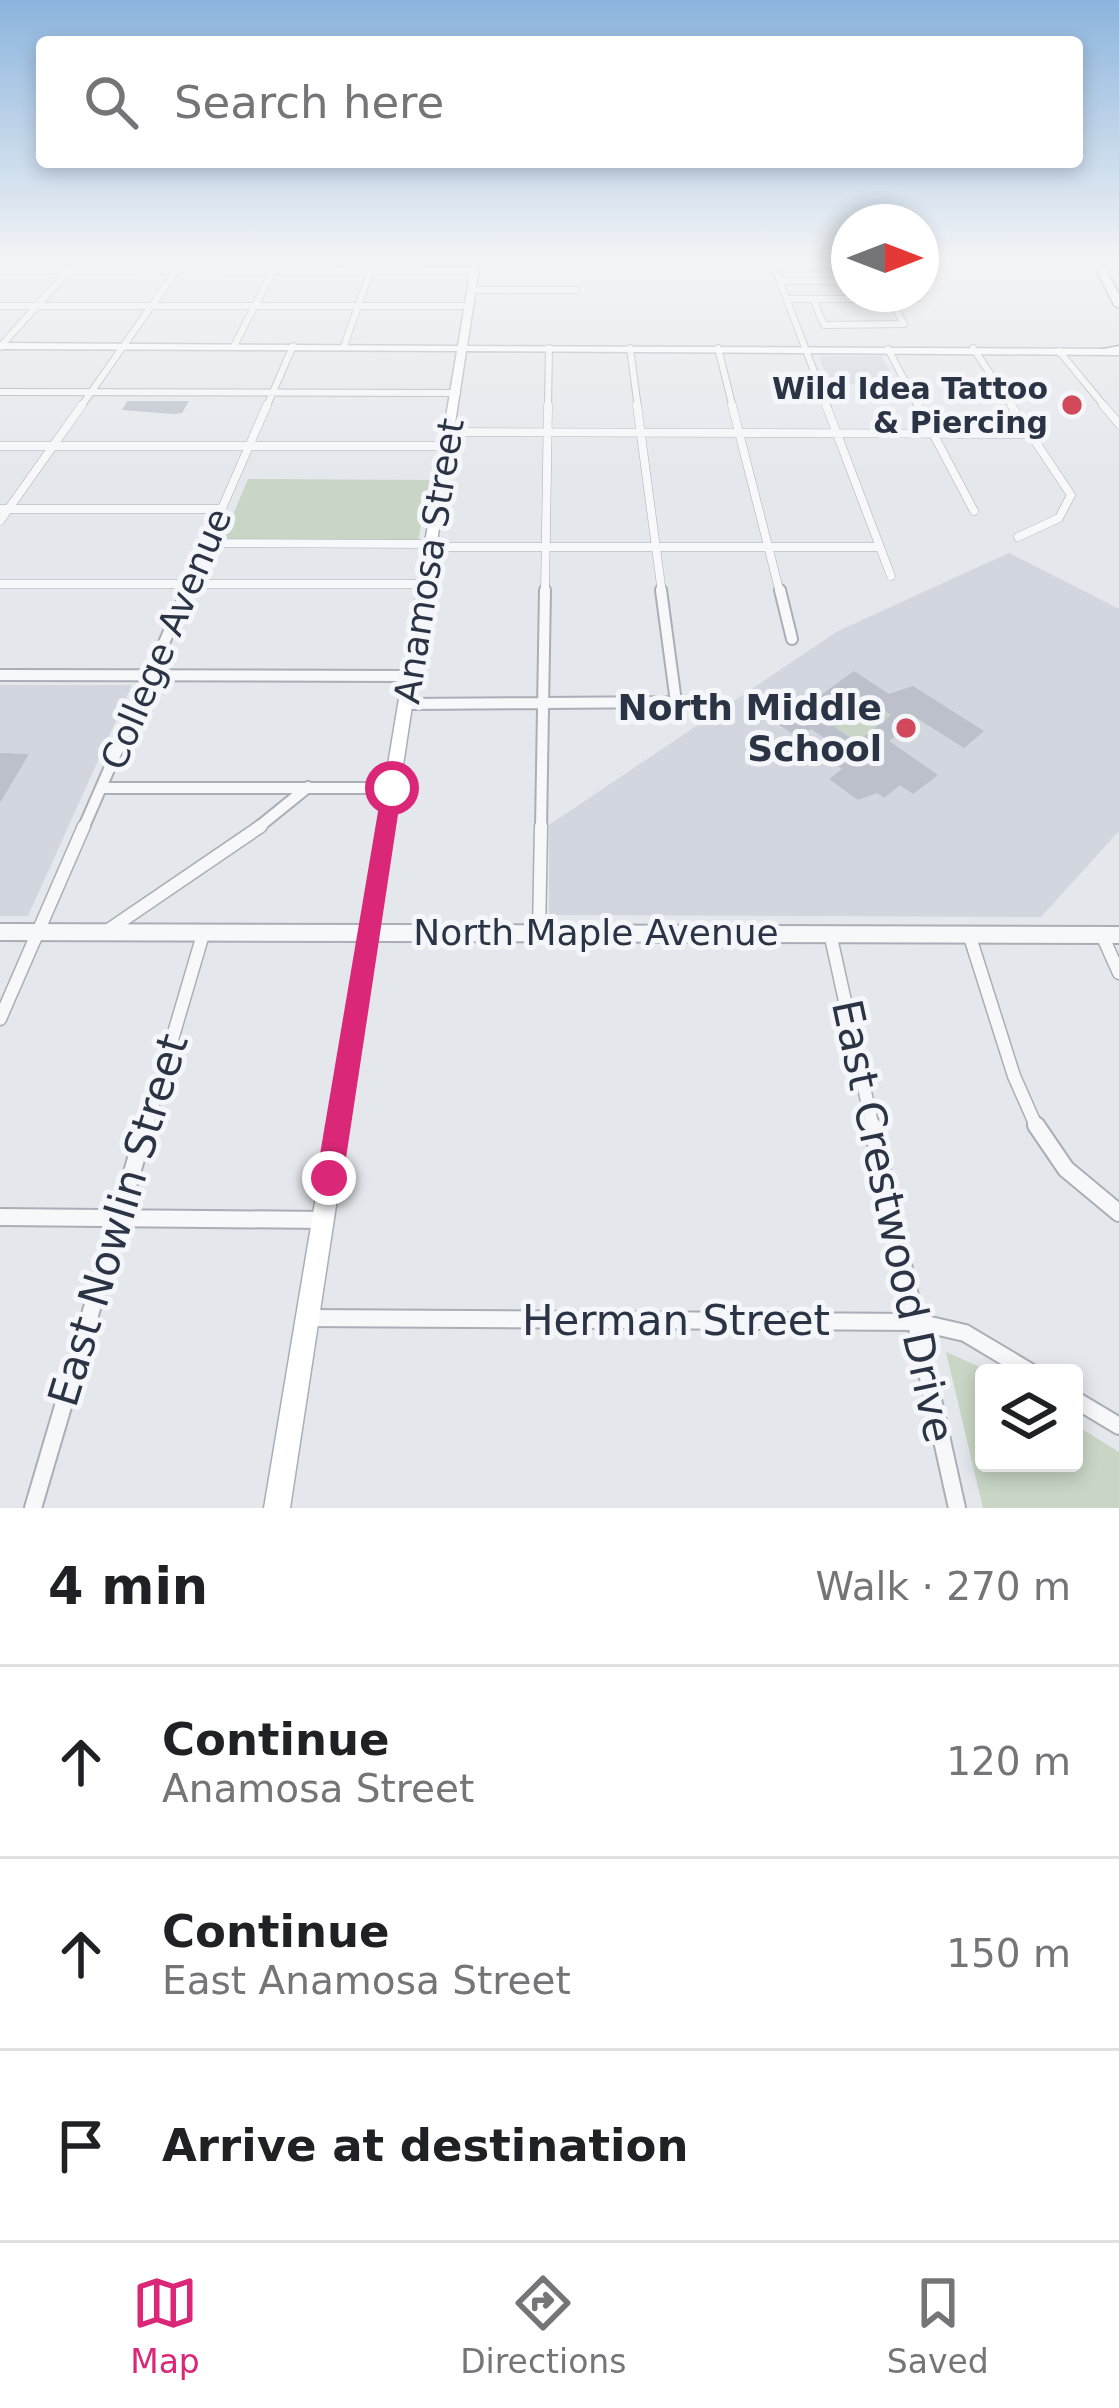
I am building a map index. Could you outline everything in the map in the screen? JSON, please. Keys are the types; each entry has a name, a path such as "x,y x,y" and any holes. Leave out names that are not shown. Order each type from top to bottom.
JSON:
{"main road":[{"name":"Anamosa Street","path":"277,1508 466,331"},
{"path":"0,346 1114,350"}],"street":[{"path":"0,521 134,331"},
{"path":"234,346 242,331"},
{"path":"344,346 349,331"},
{"path":"799,331 891,576"},
{"name":"College Avenue","path":"0,1019 293,346"},
{"path":"539,933 548,348"},
{"path":"406,704 676,702 630,348"},
{"path":"974,348 1072,501 1058,519 1018,537"},
{"path":"718,349 792,639"},
{"path":"888,349 974,511"},
{"path":"1054,349 1119,424"},
{"path":"0,392 457,393"},
{"path":"0,446 250,446 548,432 1030,434"},
{"path":"5,509 222,509"},
{"path":"208,543 880,547"},
{"path":"0,584 424,584"},
{"path":"0,675 410,676"},
{"path":"102,788 392,788"},
{"path":"106,931 126,913 292,806 308,788"},
{"name":"North Maple Avenue","path":"0,932 1111,935"},
{"name":"East Nowlin Street","path":"33,1508 204,932"},
{"name":"East Crestwood Drive","path":"830,933 957,1508"},
{"path":"969,934 1030,1113 1049,1149 1080,1185 1119,1213"},
{"path":"1111,935 1119,973"},
{"path":"0,1217 322,1220"},
{"name":"Herman Street","path":"307,1318 916,1322 965,1334 1017,1364"},
{"path":"1083,1404 1119,1426"}],"shaded area":[{"path":"882,356 892,375 863,384 830,384 819,358"},
{"name":"North Middle School","path":"1009,553 1119,609 1119,831 1041,917 549,915 549,825 838,631"},
{"path":"0,685 132,685 28,916 0,916"}],"green space":[{"path":"248,479 430,480 418,541 222,541"},
{"path":"861,696 891,715 857,742 827,722"},
{"path":"946,1352 975,1365 975,1472 1083,1472 1083,1430 1119,1452 1119,1508 983,1508"}],"building":[{"path":"127,401 189,401 182,413 174,414 122,410"},
{"name":"North Middle School","path":"854,671 889,694 913,686 984,731 964,748 918,719 889,741 938,775 913,794 900,785 884,798 877,793 858,800 829,779 842,769 836,765 848,754 811,729 799,738 758,711 778,696 800,710","holes":["861,696 891,715 857,742 827,722"]},
{"path":"0,753 29,754 0,803"}],"place":[{"name":"Wild Idea Tattoo & Piercing","path":"1072,405"},
{"name":"North Middle School","path":"906,728"}],"route":[{"path":"329,1178 392,788"}]}
